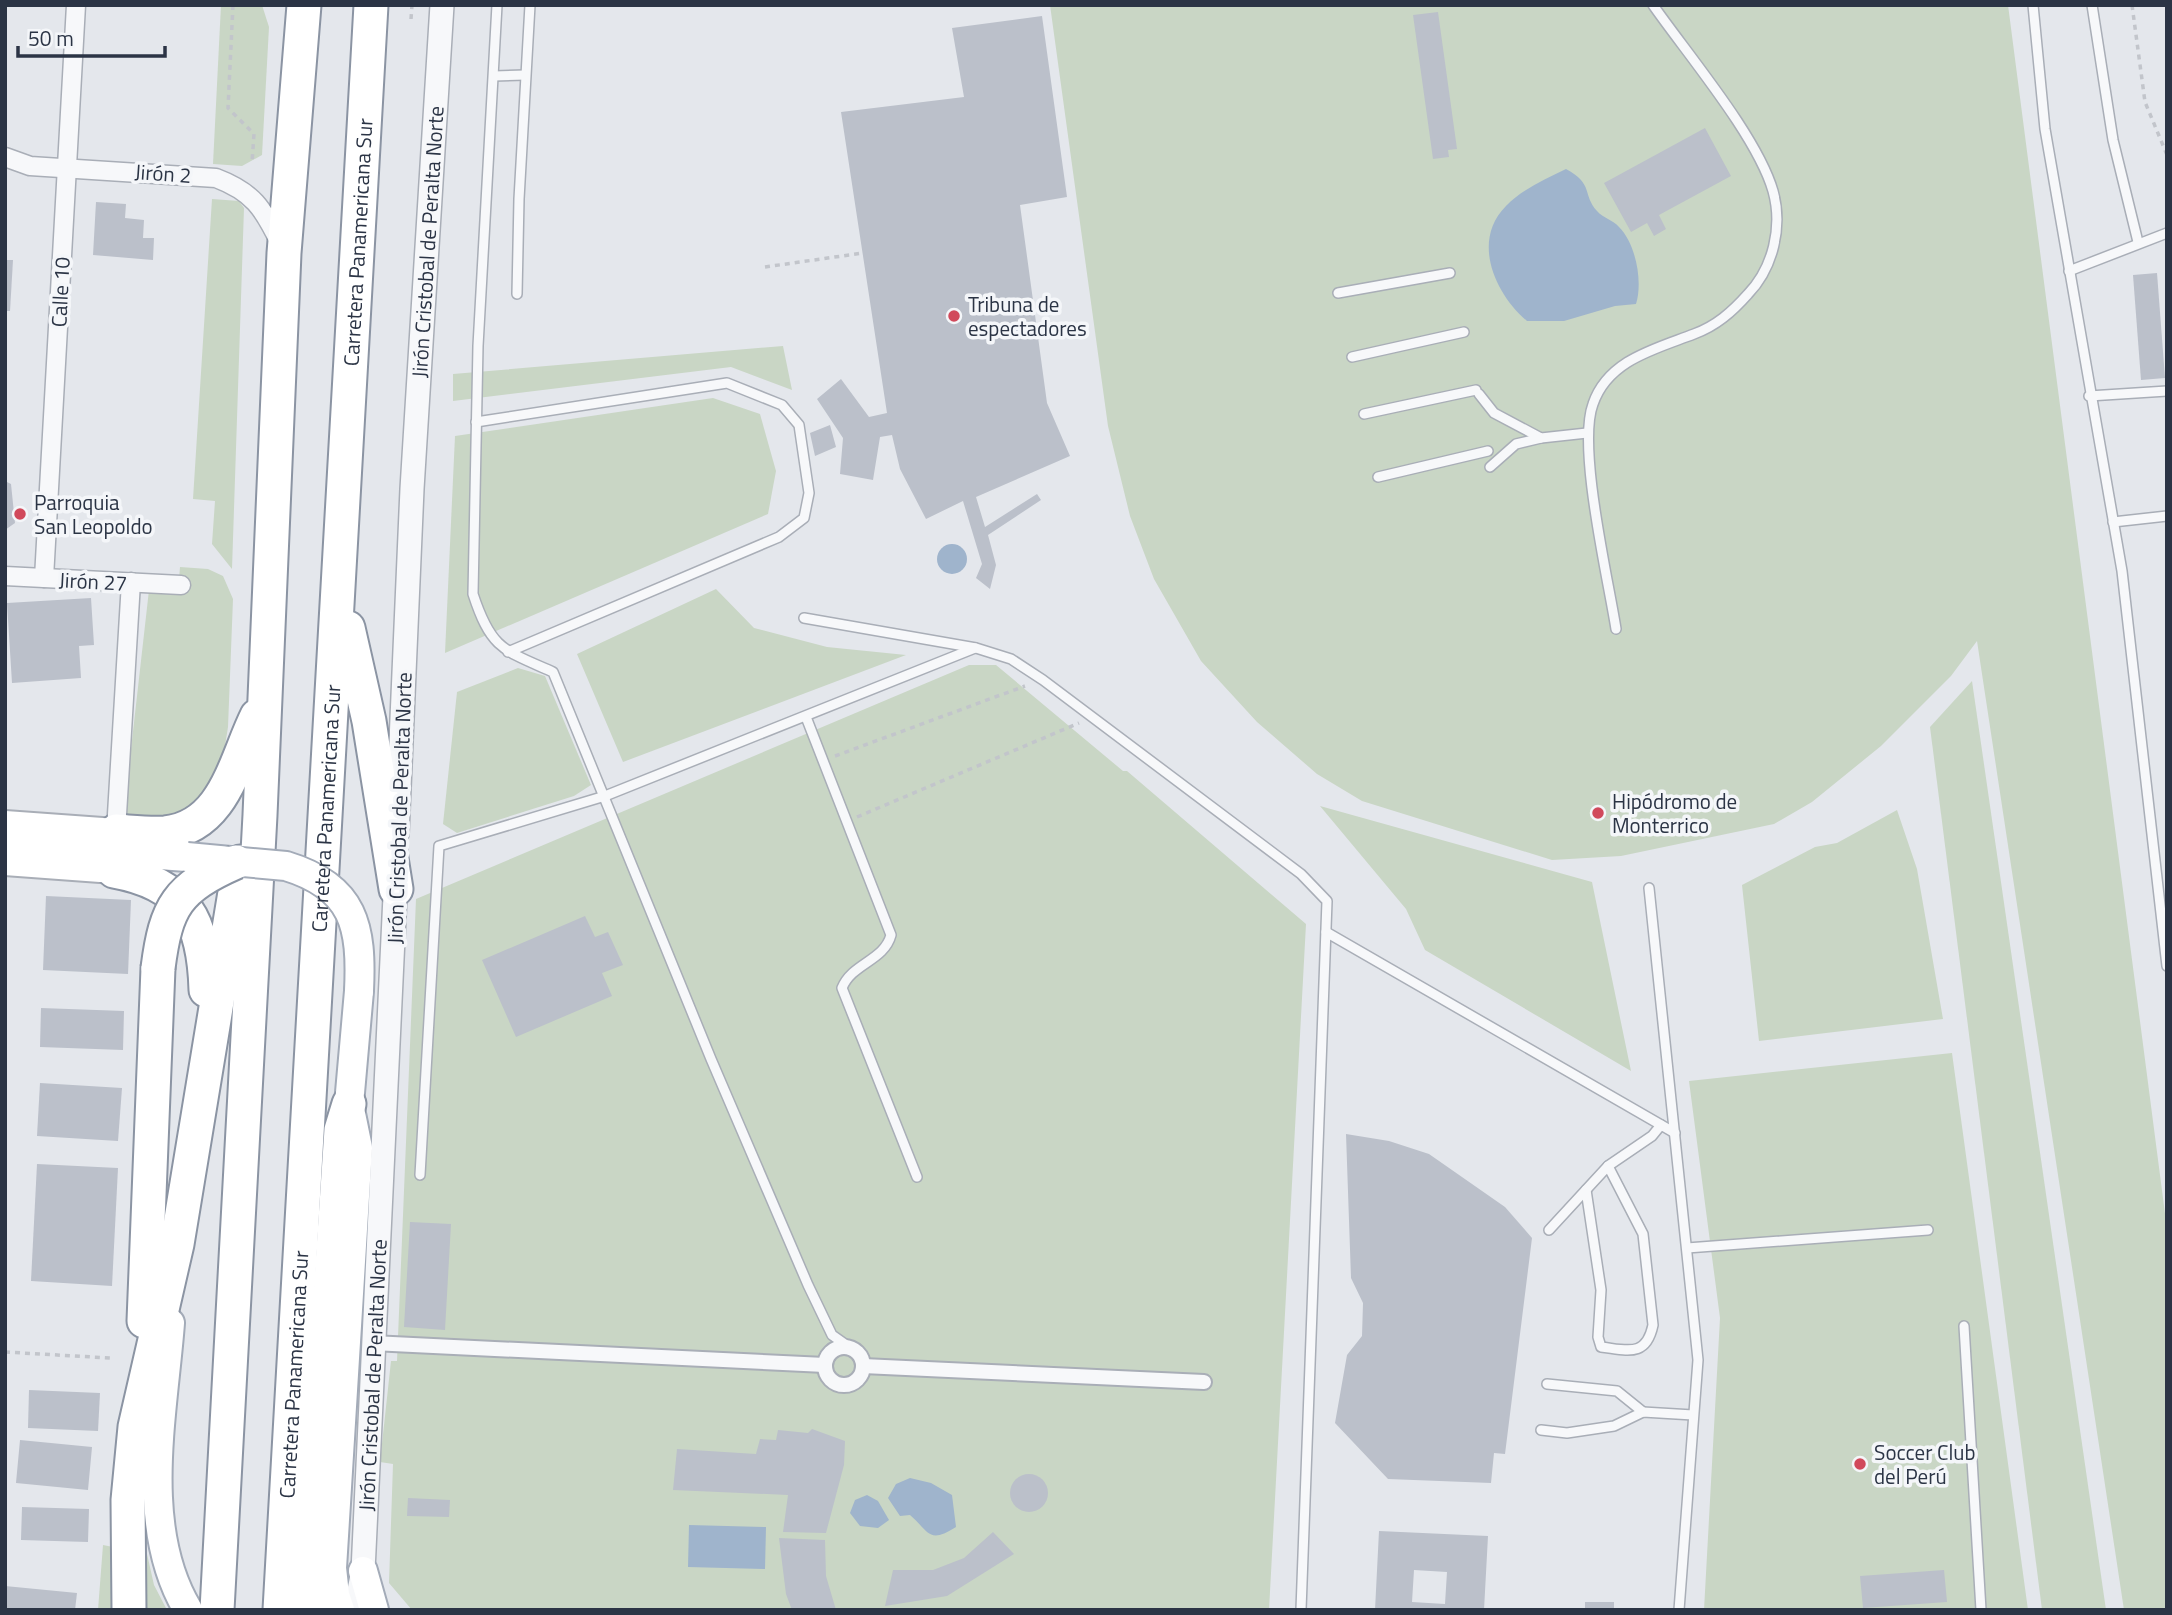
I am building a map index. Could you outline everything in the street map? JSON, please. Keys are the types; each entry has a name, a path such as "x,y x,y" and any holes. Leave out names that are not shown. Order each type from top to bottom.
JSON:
{"highway":[{"name":"Carretera Panamericana Sur","path":"280,1610 368,59 375,16"},
{"path":"217,1610 260,815 285,253 299,29"},
{"path":"339,598 369,721 396,889"},
{"path":"116,831 167,833 195,823 224,795 243,745 265,701"},
{"path":"129,1610 130,1470 141,1400 177,1244 206,1052 241,854 260,815"},
{"path":"141,1400 157,981 162,935 166,917 175,903 204,879 236,862"},
{"path":"114,871 162,886 183,903 199,929 205,959 206,1052"},
{"path":"309,1610 341,1130 349,1104"}],"main road":[{"path":"5,823 116,831"},
{"path":"5,844 236,862 302,871 328,886 353,918 359,933 361,956 349,1104 358,1148 332,1568 335,1595 340,1610"},
{"path":"5,863 114,871"},
{"path":"177,1244 157,1497 161,1540 172,1579 188,1610"},
{"path":"363,1571 374,1610"}],"street":[{"name":"Calle 10","path":"44,578 76,5"},
{"name":"Jirón Cristobal de Peralta Norte","path":"355,1610 363,1571 396,889 412,489 442,5"},
{"name":"Jirón 2","path":"5,157 30,166 207,176 226,182 260,205 285,253"},
{"name":"Jirón 27","path":"5,576 181,585"},
{"path":"116,831 131,582"},
{"path":"372,1343 825,1365"},
{"path":"849,1347 860,1354 863,1366 860,1377 845,1385 833,1382 825,1365 833,1350 849,1347"},
{"path":"863,1366 1203,1382"}],"lane":[{"path":"497,5 476,422 473,594 484,628 508,652 554,672 710,1059 803,1274 832,1335 849,1347"},
{"path":"517,294 530,5"},
{"path":"1616,629 1587,433 1593,402 1612,375 1631,358 1703,331 1729,315 1760,282 1777,237 1773,192 1745,136 1653,5"},
{"path":"2033,5 2045,129 2089,396 2122,571 2167,966"},
{"path":"2092,5 2113,140 2138,242"},
{"path":"494,76 525,75"},
{"path":"2069,271 2167,233"},
{"path":"1338,293 1450,273"},
{"path":"1352,357 1464,332"},
{"path":"476,422 727,383 782,405 799,425 810,493 804,518 779,537 508,652"},
{"path":"2089,396 2167,391"},
{"path":"1364,414 1477,392 1494,413 1541,438"},
{"path":"1490,467 1516,444 1541,438 1587,433"},
{"path":"1378,477 1488,451"},
{"path":"2113,522 2167,516"},
{"path":"803,618 976,648 1011,659 1043,680 1301,874 1327,901 1301,1610"},
{"path":"420,1175 439,846 606,796 976,648"},
{"path":"806,717 849,821 891,935 887,948 848,975 842,988 918,1177"},
{"path":"1649,888 1698,1360 1679,1610"},
{"path":"1326,932 1675,1133"},
{"path":"1549,1230 1608,1166 1652,1136 1661,1125"},
{"path":"1586,1191 1601,1290 1598,1337 1601,1347 1630,1351 1643,1347 1650,1339 1653,1325 1643,1234 1608,1166"},
{"path":"1687,1248 1928,1230"},
{"path":"1964,1326 1981,1610"},
{"path":"1547,1384 1617,1391 1643,1412"},
{"path":"1541,1430 1567,1433 1614,1426 1643,1412 1693,1415"}],"path":[{"path":"233,5 228,108 254,134 252,163"},
{"path":"411,19 412,5"},
{"path":"2132,5 2146,102 2167,155"},
{"path":"765,267 863,253"},
{"path":"1016,321 1033,318"},
{"path":"823,760 1043,680"},
{"path":"849,821 1092,717"},
{"path":"5,1352 110,1358"}],"green space":[{"path":"221,5 262,5 269,27 262,155 242,166 213,164"},
{"name":"Hipódromo de Monterrico","path":"1050,5 2008,5 2167,1229 2167,1610 2124,1610 1977,641 1951,676 1881,746 1812,802 1774,824 1621,856 1552,860 1362,801 1317,774 1257,722 1201,661 1154,579 1130,516 1108,426"},
{"path":"212,199 239,201 244,208 232,569 212,544 215,501 193,499"},
{"path":"783,346 792,390 731,367 453,401 453,374"},
{"path":"713,398 760,414 776,471 768,514 445,653 455,436"},
{"path":"180,567 208,569 223,576 233,599 228,727 220,777 192,809 132,824 124,811 149,590 178,592"},
{"path":"716,589 754,628 827,647 906,655 623,762 577,654"},
{"path":"969,665 996,665 1123,771 1127,771 1306,924 1269,1610 412,1610 389,1583 393,1464 380,1462 391,1361 397,1361 416,899"},
{"path":"518,668 545,676 591,785 574,796 457,833 443,824 457,692"},
{"path":"1972,681 2106,1610 2042,1610 1930,727"},
{"path":"1320,806 1592,882 1631,1071 1425,950 1406,909"},
{"path":"1897,810 1917,869 1943,1019 1759,1041 1742,885 1815,847 1837,843"},
{"name":"Soccer Club del Perú","path":"1952,1053 2028,1610 1704,1610 1720,1318 1689,1081"},
{"path":"143,1536 154,1585 167,1610 139,1610"},
{"path":"103,1545 113,1547 116,1610 98,1610"}],"water":[{"path":"1566,169 1581,180 1597,211 1617,225 1630,243 1638,274 1636,304 1615,306 1564,321 1527,321 1505,297 1497,282 1491,267 1490,235 1496,220 1512,200"},
{"path":"952,544 963,548 967,559 963,570 952,574 941,570 937,559 941,548"},
{"path":"910,1478 931,1483 952,1495 956,1527 934,1535 910,1515 900,1516 888,1498 896,1484"},
{"path":"867,1495 878,1501 889,1520 878,1528 860,1526 850,1513 855,1500"},
{"path":"689,1525 766,1527 765,1569 688,1567"}],"building":[{"path":"1438,12 1457,149 1448,150 1449,157 1433,159 1413,15"},
{"name":"Tribuna de espectadores","path":"1042,16 1067,197 1020,205 1047,403 1070,456 976,497 985,527 1037,494 1041,500 988,535 996,565 990,589 976,578 982,564 963,501 926,519 900,469 892,435 880,437 873,480 840,474 843,438 817,399 841,379 869,417 887,413 841,112 964,97 952,28"},
{"path":"1705,128 1731,176 1659,215 1666,229 1654,236 1647,223 1631,232 1604,183"},
{"path":"96,202 126,204 125,218 144,220 143,238 154,238 153,260 93,255"},
{"path":"5,260 13,260 10,311 5,311"},
{"path":"2157,273 2165,378 2141,380 2133,275"},
{"path":"830,425 836,447 815,456 810,433"},
{"path":"5,481 11,484 15,523 5,530"},
{"path":"91,598 94,645 79,646 81,678 12,683 7,603"},
{"path":"46,896 131,900 128,974 43,970"},
{"path":"585,916 595,937 608,932 623,965 602,973 612,996 516,1037 482,960"},
{"path":"41,1008 124,1011 123,1050 40,1047"},
{"path":"40,1083 122,1088 118,1141 37,1136"},
{"path":"1346,1134 1389,1141 1429,1154 1505,1207 1532,1238 1505,1454 1494,1453 1491,1483 1388,1479 1335,1423 1347,1355 1362,1336 1363,1303 1351,1278"},
{"path":"37,1164 118,1168 112,1286 31,1281"},
{"path":"410,1222 451,1224 445,1330 404,1327"},
{"path":"29,1390 100,1393 98,1431 28,1428"},
{"path":"812,1429 845,1441 844,1465 826,1533 783,1532 788,1495 673,1490 677,1449 756,1454 760,1439 776,1440 778,1430 808,1433"},
{"path":"20,1440 92,1447 88,1490 16,1483"},
{"path":"1029,1474 1042,1480 1048,1493 1042,1506 1029,1512 1016,1506 1010,1493 1016,1480"},
{"path":"408,1498 450,1500 449,1517 407,1516"},
{"path":"22,1507 89,1509 88,1542 21,1540"},
{"path":"1379,1531 1488,1536 1484,1610 1375,1610","holes":["1414,1570 1447,1572 1445,1604 1412,1602"]},
{"path":"993,1532 1014,1554 947,1596 885,1606 893,1570 933,1570 964,1558"},
{"path":"779,1538 825,1540 826,1576 836,1610 792,1610 786,1594"},
{"path":"1944,1570 1947,1602 1863,1608 1860,1576"},
{"path":"5,1586 77,1593 75,1610 5,1610"},
{"path":"1585,1602 1614,1602 1614,1610 1585,1610"}],"place":[{"name":"Tribuna de espectadores","path":"954,316"},
{"name":"Parroquia San Leopoldo","path":"20,514"},
{"name":"Hipódromo de Monterrico","path":"1598,813"},
{"name":"Soccer Club del Perú","path":"1860,1464"}]}
